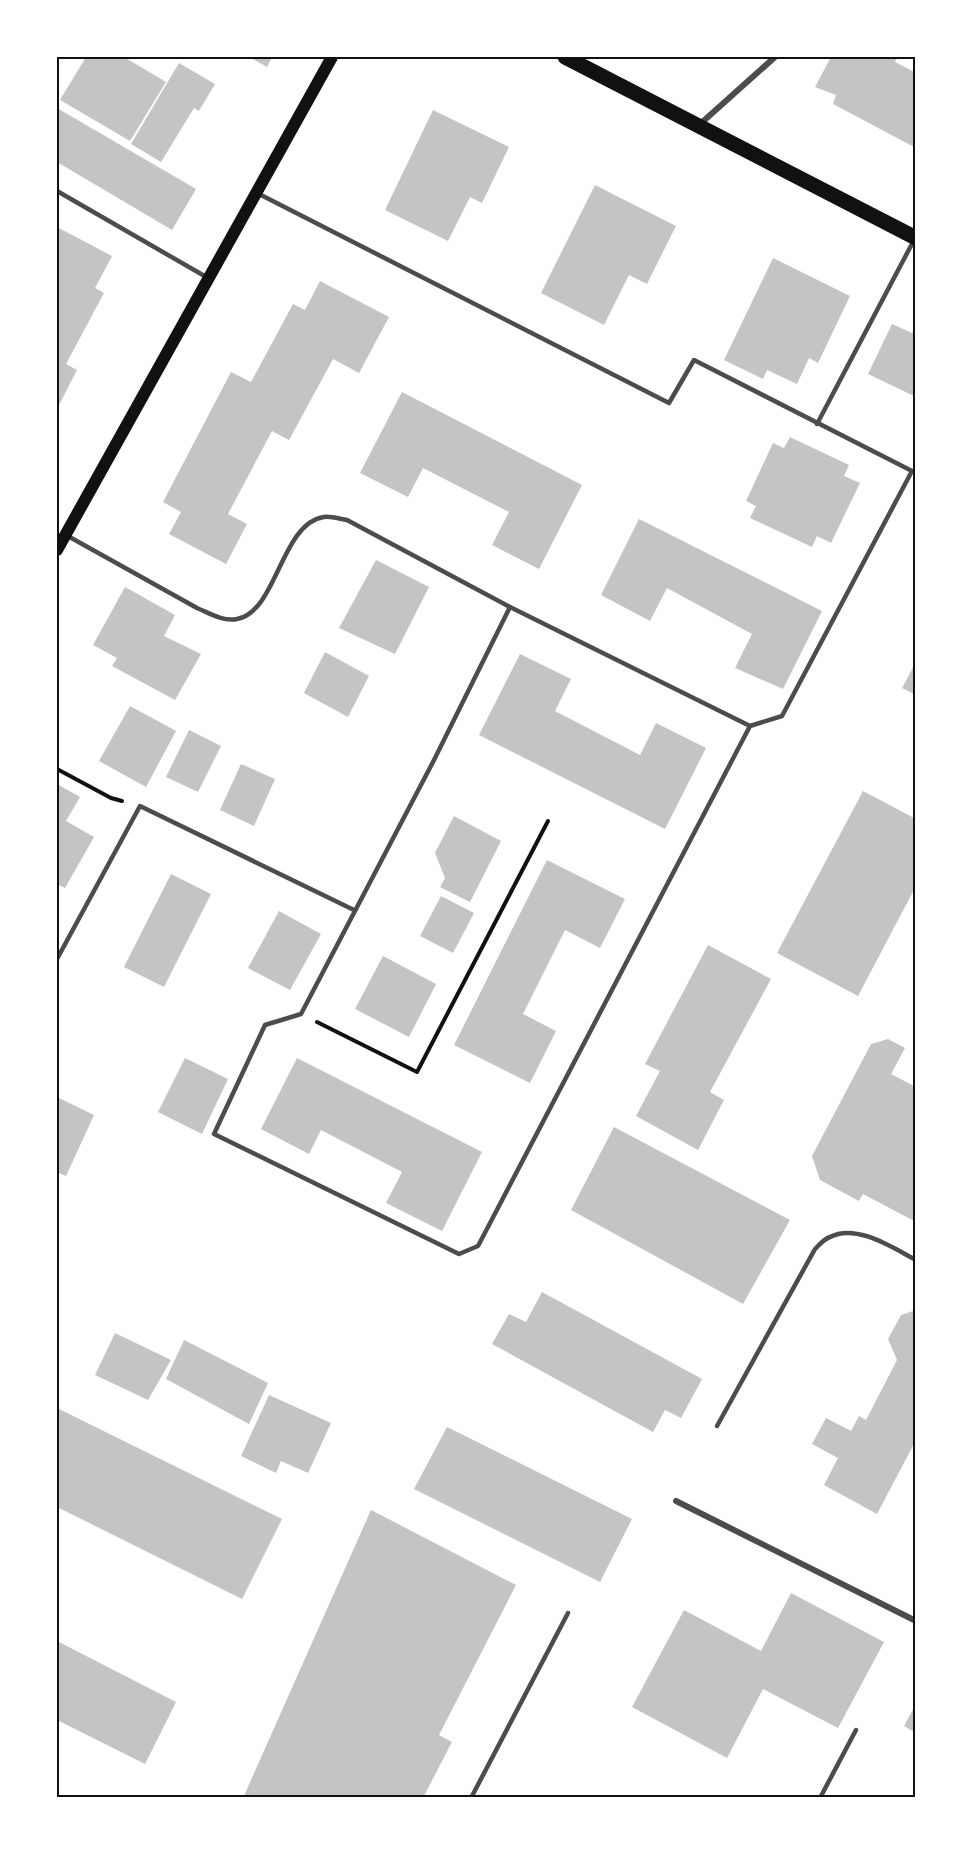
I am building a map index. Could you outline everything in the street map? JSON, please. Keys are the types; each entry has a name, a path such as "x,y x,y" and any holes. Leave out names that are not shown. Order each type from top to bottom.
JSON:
{"main road":[{"path":"57,550 332,57"},
{"path":"565,57 916,238"}],"street":[{"path":"698,125 775,57"},
{"path":"676,1501 916,1621"}],"lane":[{"path":"57,190 208,278"},
{"path":"65,535 197,608 217,617 235,620 248,615 262,599 297,535 311,521 326,516 347,520 510,607 750,726 782,716 912,471 694,360 669,403 256,192"},
{"path":"817,424 916,238"},
{"path":"510,607 433,762 301,1014 265,1025 214,1134 459,1254 478,1246 750,726"},
{"path":"57,959 140,806 354,910"},
{"path":"717,1426 815,1249 830,1236 855,1233 876,1239 916,1260"},
{"path":"471,1798 568,1613"},
{"path":"820,1798 856,1730"}],"path":[{"path":"57,769 111,798 140,806"},
{"path":"301,1014 417,1072 548,821"}],"building":[{"path":"86,57 124,57 166,82 130,141 60,100"},
{"path":"249,57 272,57 267,67"},
{"path":"831,57 897,57 895,62 916,73 916,148 833,104 836,95 815,87"},
{"path":"179,63 215,84 199,111 194,108 161,162 131,144"},
{"path":"57,108 196,189 172,230 57,162"},
{"path":"433,110 509,147 482,203 470,197 448,241 385,210"},
{"path":"595,185 676,226 647,284 629,275 604,325 541,293"},
{"path":"57,227 112,256 95,288 104,293 66,364 77,370 57,409"},
{"path":"773,258 850,296 818,363 809,358 797,384 767,370 763,379 724,360"},
{"path":"320,281 389,317 359,373 333,359 289,440 272,431 228,514 247,524 226,564 169,534 181,512 163,502 231,372 251,382 293,304 305,310"},
{"path":"892,324 912,333 916,326 916,397 868,374"},
{"path":"402,392 582,485 539,569 492,545 509,512 423,468 408,497 360,473"},
{"path":"790,437 849,465 844,476 860,483 831,543 817,536 812,547 750,518 756,506 746,501 773,443 784,448"},
{"path":"639,519 822,611 783,689 735,668 752,634 667,588 650,621 601,595"},
{"path":"376,560 429,587 395,654 339,628"},
{"path":"125,587 175,615 164,636 201,654 175,700 112,666 117,658 93,645"},
{"path":"325,652 369,676 348,717 304,693"},
{"path":"520,654 571,679 555,711 640,755 656,723 706,748 665,829 479,735"},
{"path":"916,662 916,695 902,688"},
{"path":"130,706 176,731 146,787 99,761"},
{"path":"189,730 221,746 198,792 166,777"},
{"path":"241,764 275,779 254,826 220,810"},
{"path":"57,784 80,797 66,821 94,837 65,888 57,884"},
{"path":"863,791 916,819 916,886 858,996 777,953"},
{"path":"454,816 501,841 470,902 440,887 445,878 435,853"},
{"path":"547,860 625,899 600,948 565,930 523,1014 556,1031 530,1083 454,1045"},
{"path":"171,874 211,894 164,987 124,967"},
{"path":"441,896 474,913 453,953 420,936"},
{"path":"279,911 321,934 290,990 248,968"},
{"path":"708,945 771,979 710,1092 724,1100 698,1150 636,1116 660,1071 645,1064"},
{"path":"383,956 436,984 409,1037 355,1009"},
{"path":"888,1039 905,1048 891,1074 916,1087 916,1222 863,1194 859,1201 820,1180 812,1156 871,1044"},
{"path":"185,1058 228,1079 202,1134 158,1112"},
{"path":"297,1058 482,1152 442,1231 386,1203 402,1172 321,1130 309,1154 261,1129"},
{"path":"57,1097 94,1115 66,1176 57,1172"},
{"path":"614,1127 790,1220 743,1304 571,1210"},
{"path":"542,1292 702,1379 681,1418 665,1410 653,1432 492,1344 509,1314 526,1322"},
{"path":"916,1310 916,1440 877,1514 824,1485 838,1458 812,1444 826,1418 851,1431 859,1416 866,1420 897,1360 888,1339 901,1315"},
{"path":"115,1333 171,1360 148,1400 95,1375"},
{"path":"184,1340 268,1383 249,1424 166,1379"},
{"path":"269,1395 331,1423 308,1473 281,1461 276,1473 241,1456"},
{"path":"57,1408 282,1519 242,1599 57,1507"},
{"path":"447,1427 632,1519 600,1582 414,1489"},
{"path":"371,1510 516,1585 439,1735 452,1742 423,1798 243,1798"},
{"path":"791,1593 884,1642 838,1728 763,1689 727,1758 632,1707 684,1610 761,1651"},
{"path":"57,1641 176,1702 145,1764 57,1720"},
{"path":"916,1704 916,1733 904,1726"}]}
